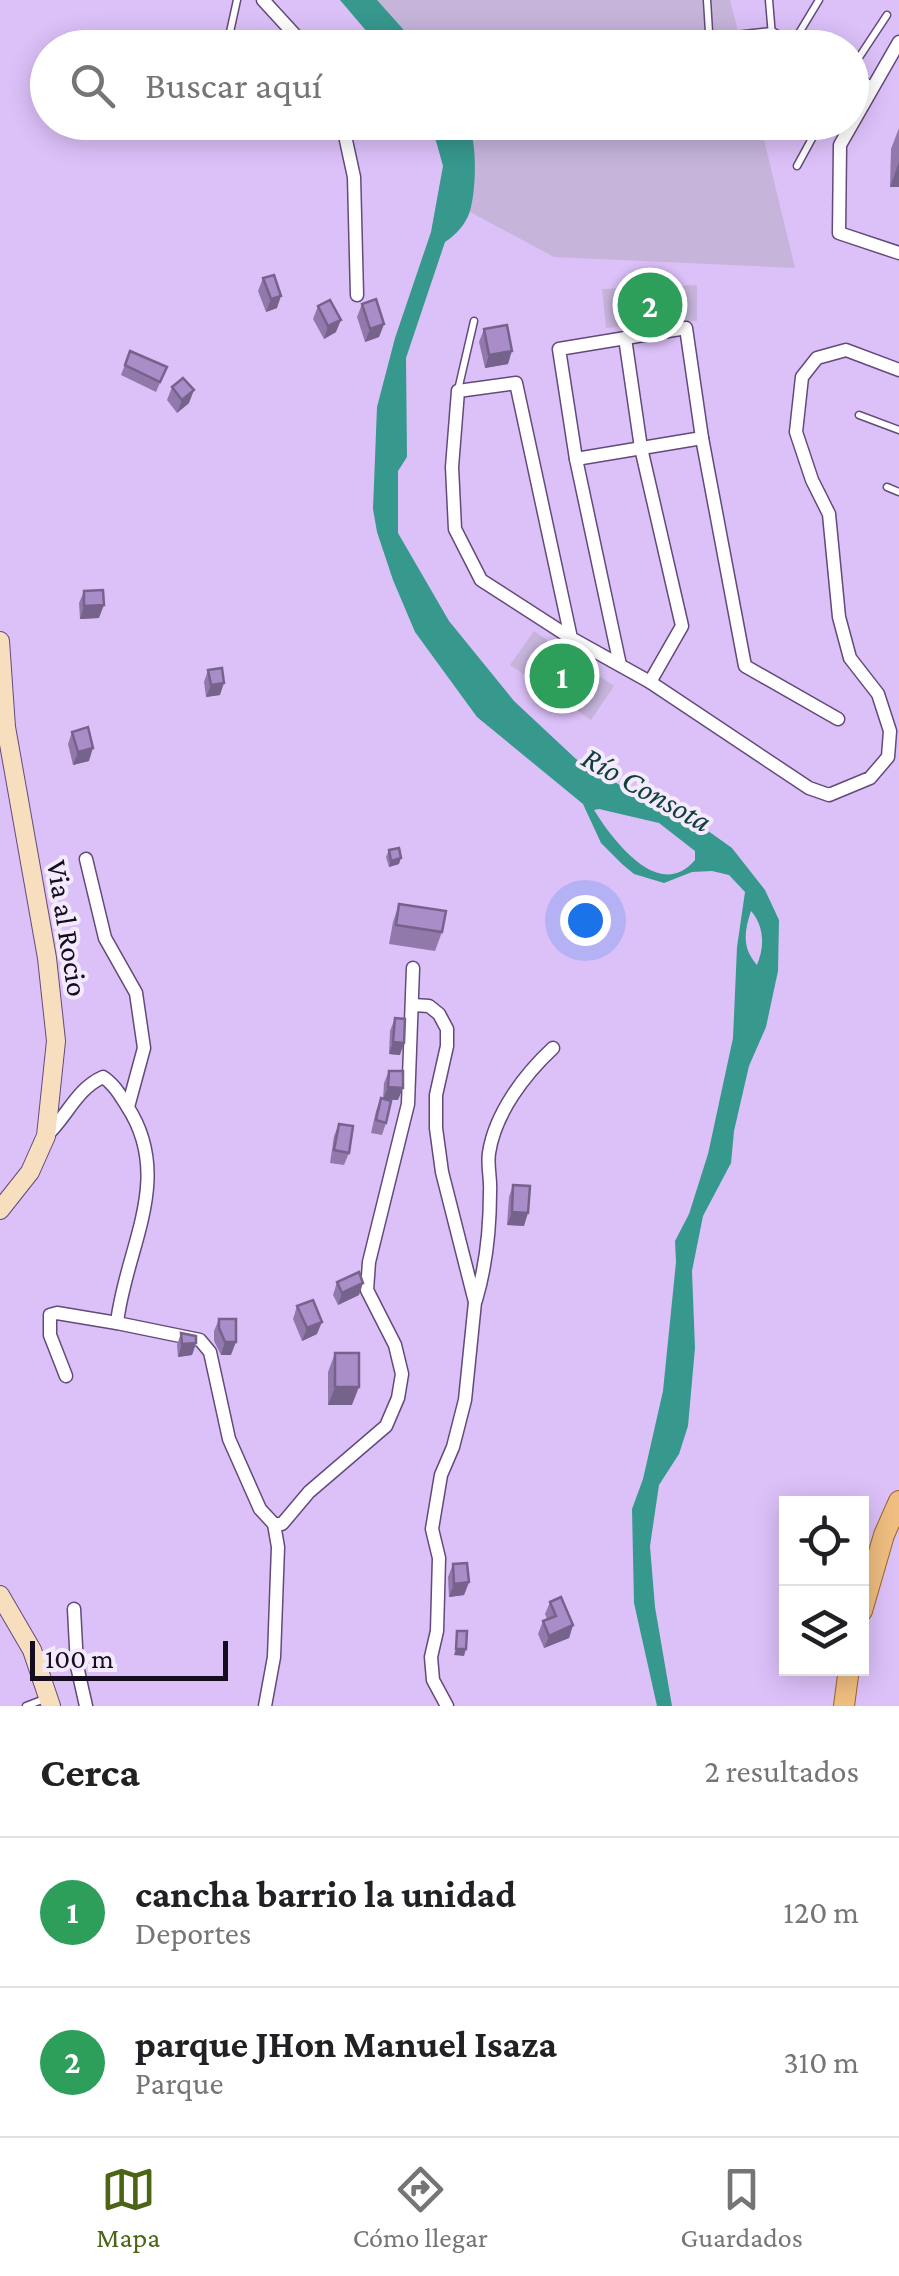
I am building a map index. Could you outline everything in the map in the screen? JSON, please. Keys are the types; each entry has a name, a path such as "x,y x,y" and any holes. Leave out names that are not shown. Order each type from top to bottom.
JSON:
{"main road":[{"name":"Via al Rocio","path":"0,641 6,727 47,958 56,1041 46,1136 30,1172 0,1210"},
{"path":"869,1586 884,1534 899,1501"},
{"path":"0,1595 32,1650 49,1702"},
{"path":"844,1706 848,1676"}],"street":[{"path":"263,0 290,30"},
{"path":"869,94 899,42"},
{"path":"346,140 354,177 357,295"},
{"path":"843,140 838,233 899,253"},
{"path":"620,665 576,459 559,348 686,328 702,438 745,666 838,719"},
{"path":"625,338 641,448 682,626 650,682"},
{"path":"571,638 516,383 458,391 452,467 454,529 481,580 571,638 650,682 809,788 829,796 870,778 888,756 890,731 878,694 850,658 831,561 829,514 812,480 796,432 802,378 816,358 846,350 899,370"},
{"path":"576,459 702,438"},
{"path":"86,858 105,938 136,993 144,1048 128,1107"},
{"path":"274,1524 288,1520 309,1492 386,1426 398,1398 402,1374 395,1345 367,1290 369,1262 408,1104 412,968"},
{"path":"413,1005 430,1006 447,1029 436,1095 436,1128 442,1172 476,1302"},
{"path":"447,1706 433,1680 431,1657 439,1558 432,1529 440,1475 453,1447 465,1400 476,1302 483,1278 490,1147 503,1113 535,1065 553,1048"},
{"path":"46,1136 60,1124 87,1084 103,1077 111,1082 140,1126 148,1160 145,1209 116,1323"},
{"path":"66,1376 50,1335 50,1315 57,1312 200,1340 210,1352 229,1439 260,1509 274,1524 278,1548 274,1657 265,1706"},
{"path":"74,1609 77,1666 86,1706"}],"lane":[{"path":"230,30 237,0"},
{"path":"707,0 709,30"},
{"path":"769,0 772,30"},
{"path":"801,30 820,0"},
{"path":"869,44 887,15"},
{"path":"869,82 874,85"},
{"path":"797,166 811,140"},
{"path":"458,391 474,320"},
{"path":"859,415 899,430"},
{"path":"887,487 899,492"},
{"path":"26,1706 49,1702"}],"shaded area":[{"path":"340,0 377,0 404,30 366,30"},
{"path":"376,0 730,0 738,30 399,30"},
{"path":"436,140 473,140 475,166 470,211 460,229 445,242 406,358 407,457 398,471 398,533 449,621 514,701 576,759 657,807 697,823 732,848 765,890 779,920 778,971 766,1027 749,1066 731,1163 703,1216 692,1271 695,1348 688,1426 679,1454 659,1485 650,1546 655,1607 672,1706 657,1706 634,1603 632,1509 643,1479 663,1391 675,1241 689,1214 708,1154 733,1038 737,947 745,892 729,875 712,871 692,872 664,883 634,874 601,843 583,804 477,717 415,632 393,580 373,509 377,407 395,338 431,232 443,166","holes":["594,810 659,823 695,851 695,860 681,871 652,871 638,862 612,836","751,911 762,936 757,965 746,940"]},
{"path":"461,140 764,140 795,268 554,257 470,212"},
{"path":"697,285 697,321 606,328 602,289"},
{"path":"534,631 614,686 591,720 510,665"}],"building":[{"path":"274,275 281,296 271,299 263,278"},
{"path":"376,299 384,324 370,329 362,304"},
{"path":"330,300 341,320 328,326 318,306"},
{"path":"507,325 512,351 489,355 484,329"},
{"path":"130,351 167,367 160,382 125,365"},
{"path":"183,378 194,390 182,400 172,387"},
{"path":"103,590 104,605 84,606 84,591"},
{"path":"222,668 224,683 211,685 208,670"},
{"path":"88,727 93,748 78,752 72,732"},
{"path":"399,848 401,858 391,861 389,850"},
{"path":"399,904 446,911 442,932 396,925"},
{"path":"395,1018 405,1019 404,1043 393,1042"},
{"path":"389,1071 403,1071 403,1088 388,1087"},
{"path":"381,1098 391,1101 386,1123 376,1120"},
{"path":"339,1124 353,1126 349,1153 334,1150"},
{"path":"513,1185 530,1186 528,1213 512,1212"},
{"path":"359,1272 363,1283 342,1293 337,1282"},
{"path":"313,1300 322,1322 307,1328 297,1306"},
{"path":"219,1319 236,1319 236,1342 225,1342"},
{"path":"181,1333 196,1336 196,1343 182,1344"},
{"path":"335,1353 359,1353 359,1387 335,1387"},
{"path":"467,1563 469,1582 454,1584 453,1564"},
{"path":"561,1597 573,1625 549,1636 543,1621 556,1616 550,1602"},
{"path":"457,1631 467,1631 466,1649 456,1649"}],"place":[{"name":"parque JHon Manuel Isaza","path":"650,305"},
{"name":"cancha barrio la unidad","path":"562,676"}],"water label":[{"name":"Río Consota","path":"647,789"}]}
